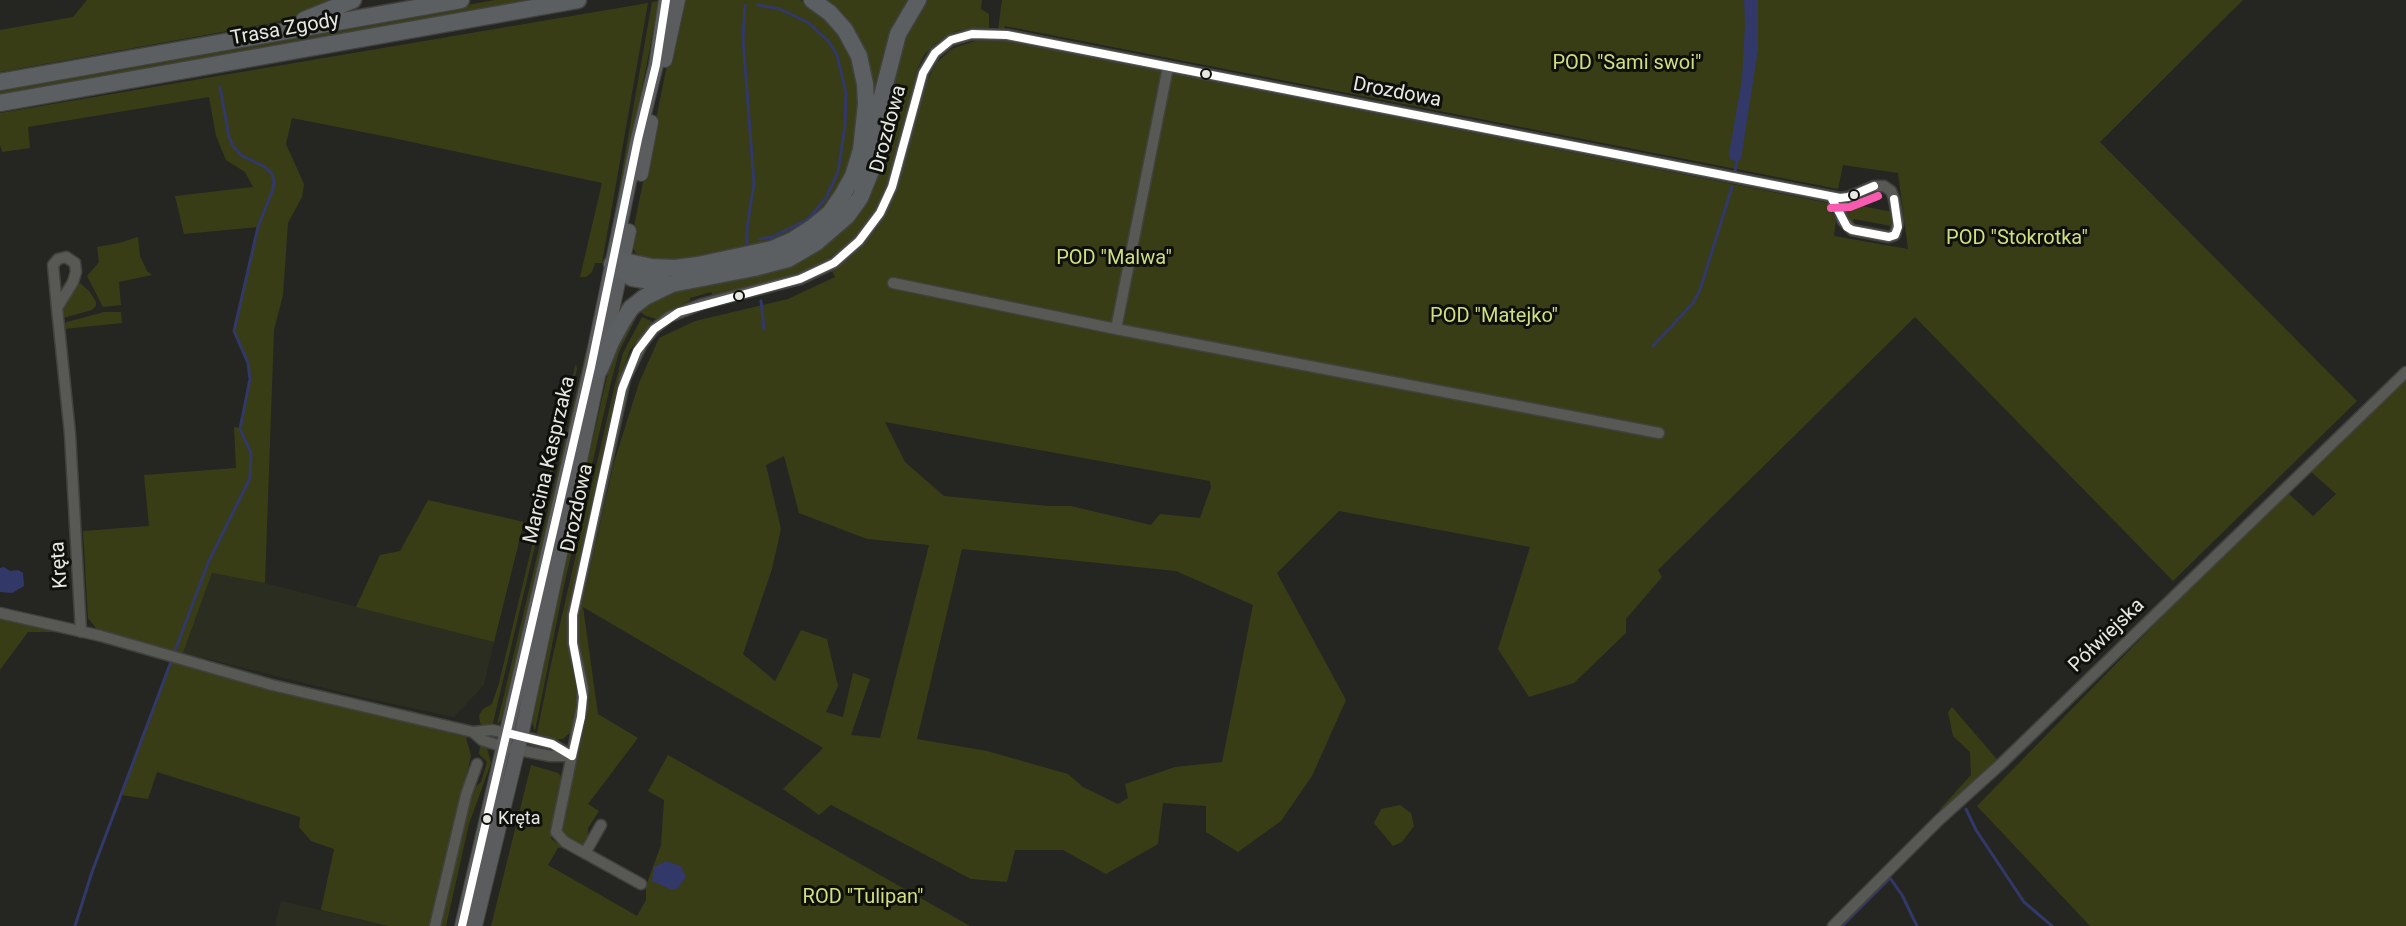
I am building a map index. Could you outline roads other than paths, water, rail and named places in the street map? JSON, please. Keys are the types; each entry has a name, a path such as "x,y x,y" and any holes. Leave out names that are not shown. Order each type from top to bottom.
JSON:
{"highway":[{"path":"240,39 312,18 353,0"},
{"name":"Trasa Zgody","path":"0,82 461,0"},
{"name":"Trasa Zgody","path":"0,103 578,0"},
{"path":"619,265 675,268 772,249 793,240 830,213 853,176 861,150 866,84 859,57 845,30 830,13 812,0"},
{"path":"600,369 626,314 645,297 672,284 788,259 817,242 847,216 860,198 871,171 881,100 895,43 918,0"},
{"path":"619,265 643,281 672,284"}],"main road":[{"name":"Marcina Kasprzaka","path":"475,926 518,750 600,369 638,139 656,65 666,0"},
{"name":"Marcina Kasprzaka","path":"462,926 619,265 678,0"}],"street":[{"name":"Drozdowa","path":"572,756 583,697 573,643 573,615 622,389 632,360 648,336 669,317 689,308 779,286 818,272 840,258 859,241 880,213 892,186 923,73 935,53 951,40 972,34 1007,35 1831,197"},
{"path":"1116,328 1168,67"},
{"path":"1874,186 1888,188 1894,199 1898,223 1895,235 1889,237 1846,227 1837,204 1831,197 1848,197 1874,186"},
{"path":"893,284 1659,433"},
{"name":"Kręta","path":"57,308 70,434 81,632"},
{"name":"Półwiejska","path":"1833,926 1939,820 2001,764 2406,372"},
{"path":"0,613 81,632 272,685 473,732 484,730 521,736 552,744 572,756"},
{"path":"473,732 482,740 504,747 558,756 572,756"},
{"path":"572,756 556,832 566,842 585,854 641,884"},
{"path":"435,926 466,795 477,764"},
{"path":"585,854 601,825"}],"water":[{"path":"1744,0 1758,0 1758,50 1741,159 1737,162 1730,159 1729,154 1742,79"},
{"path":"4,567 10,571 18,570 23,573 24,586 12,593 0,592 0,568"},
{"path":"666,861 681,866 686,877 678,888 672,890 652,881 654,867"}],"waterway":[{"path":"745,5 743,39 754,183 747,228 747,245"},
{"path":"758,5 780,9 809,23 829,42 837,55 846,93 845,126 838,172 826,198 808,219 772,237 760,239"},
{"path":"75,926 92,872 208,563 250,478 251,453 240,429 250,379 248,363 234,331 258,227 274,181 272,174 265,167 241,155 233,146 229,137 220,87"},
{"path":"1735,171 1737,160"},
{"path":"1653,346 1693,303 1700,290 1732,187"},
{"path":"761,301 764,329"},
{"path":"1966,809 1976,830 2024,902 2052,926"},
{"path":"1842,926 1890,878 1902,895 1917,926"}],"place":[{"name":"Kręta","path":"487,819"}],"park label":[{"name":"POD \"Sami swoi\"","path":"1627,64"},
{"name":"POD \"Stokrotka\"","path":"2017,239"},
{"name":"POD \"Malwa\"","path":"1114,259"},
{"name":"POD \"Matejko\"","path":"1494,317"},
{"name":"ROD \"Tulipan\"","path":"863,898"}]}
